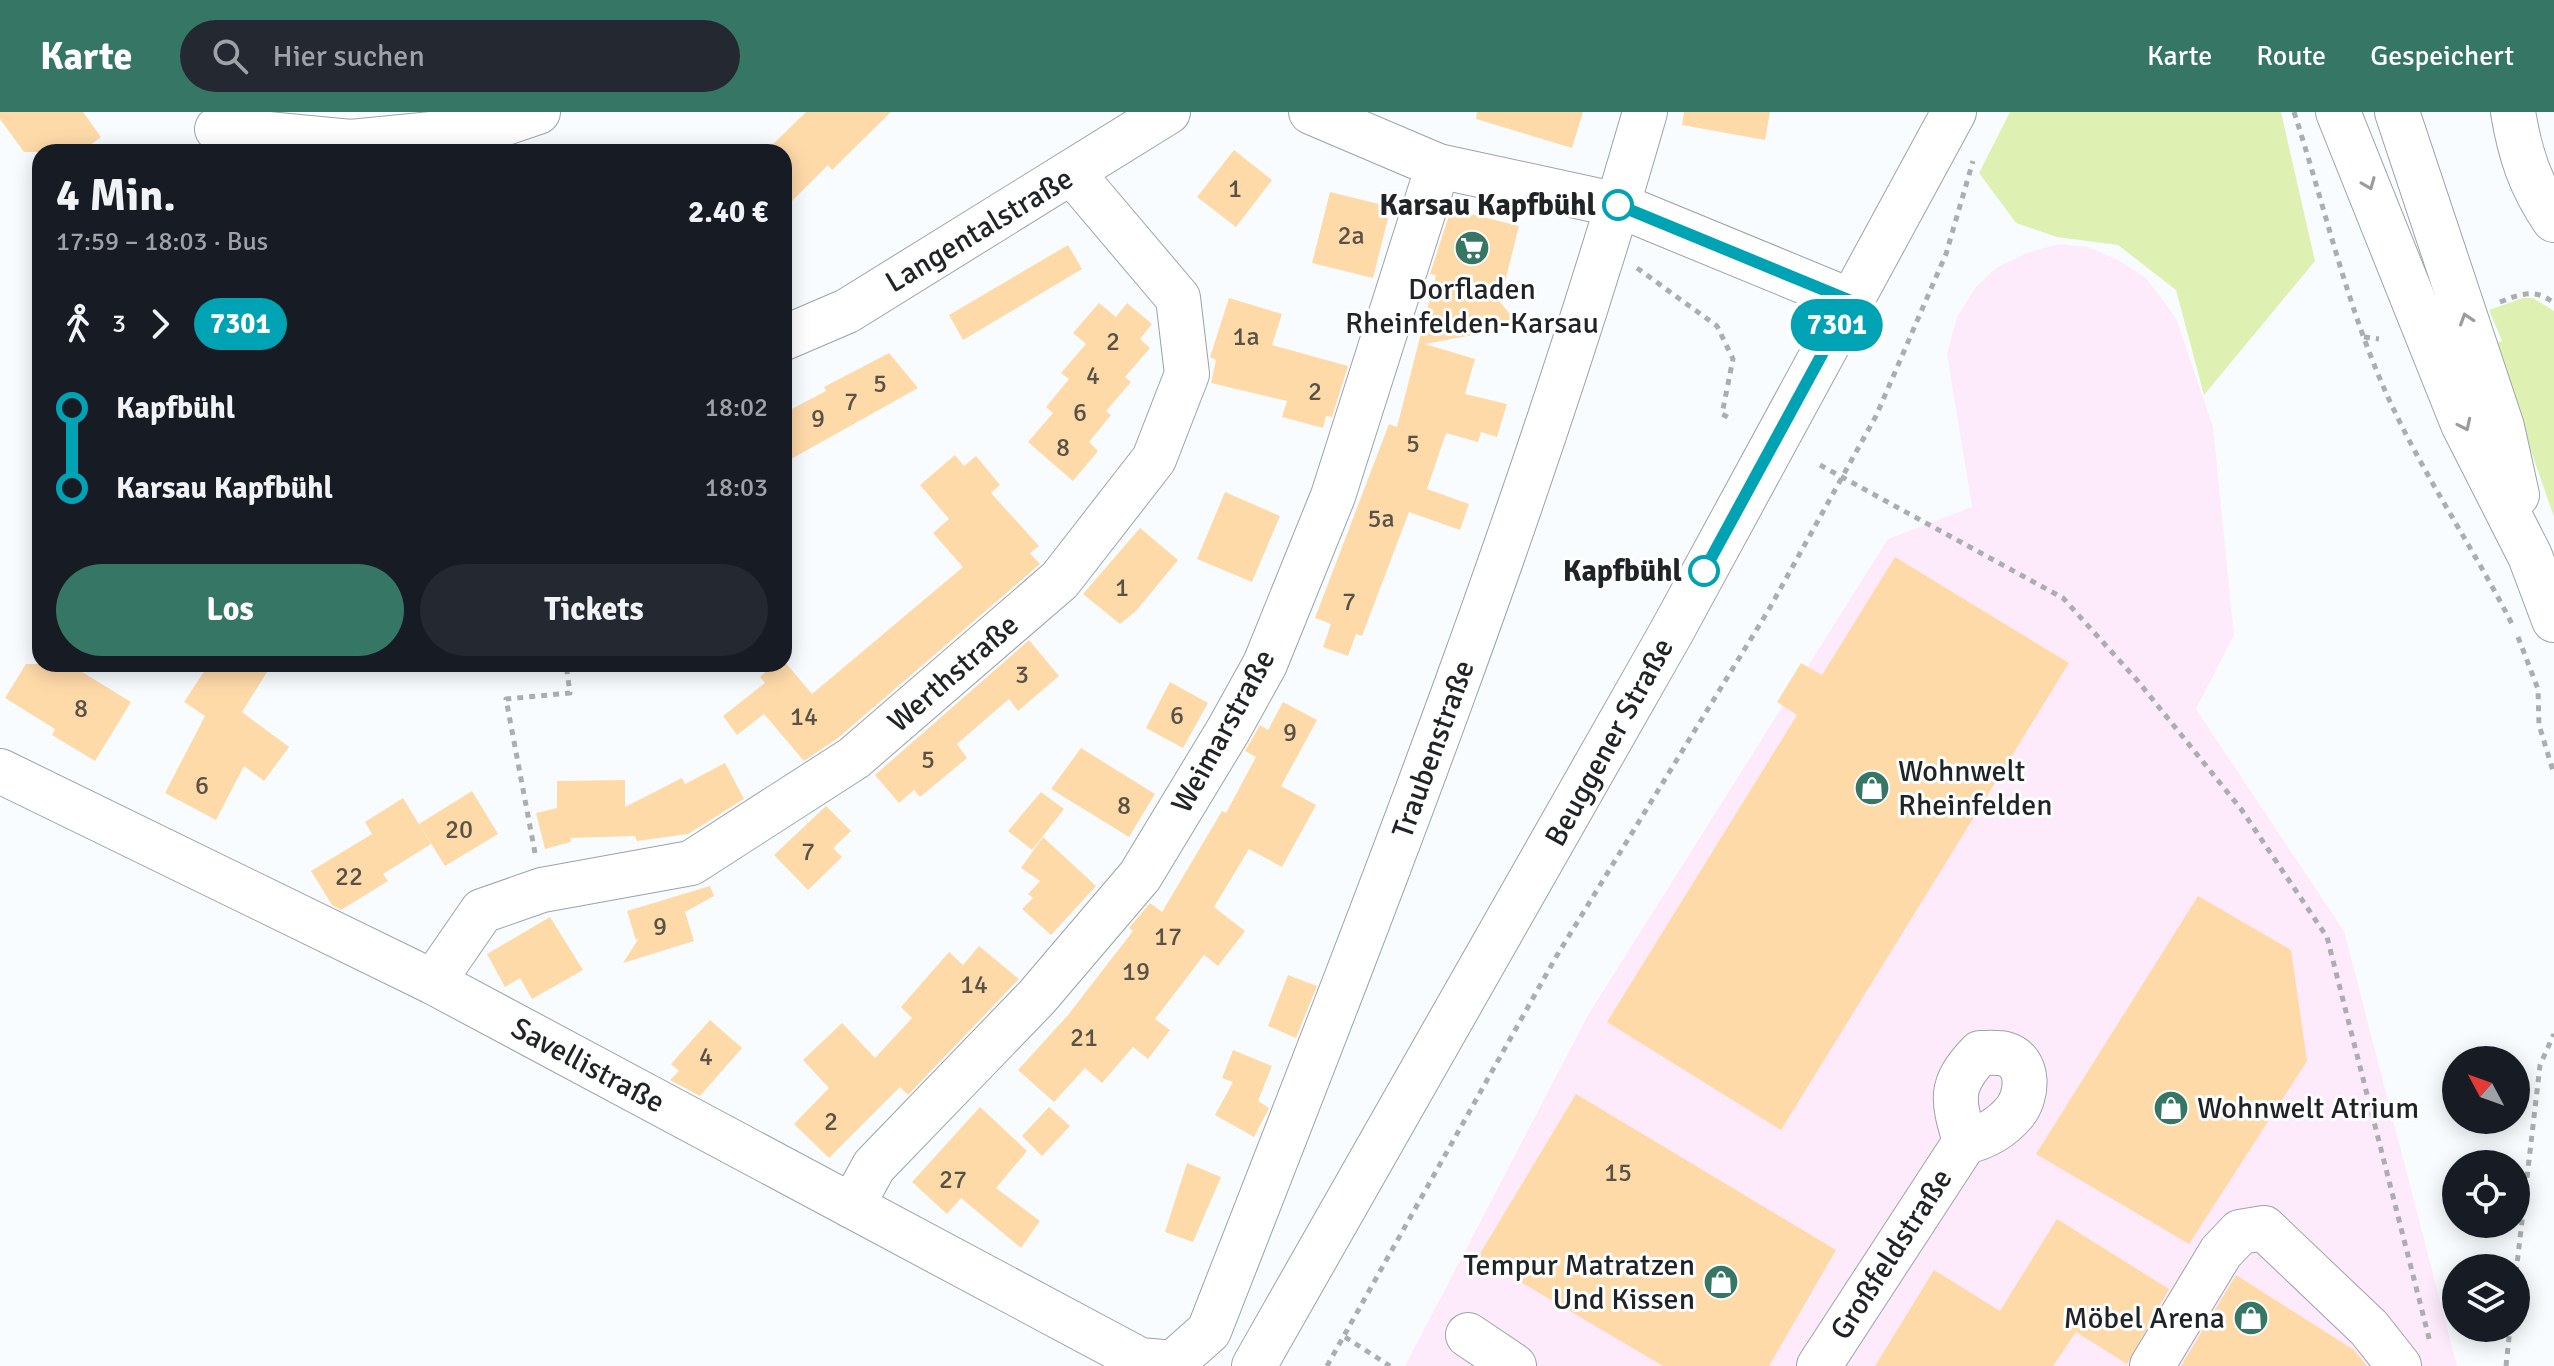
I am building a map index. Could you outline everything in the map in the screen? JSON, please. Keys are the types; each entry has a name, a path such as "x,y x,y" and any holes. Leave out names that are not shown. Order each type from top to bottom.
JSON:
{"street":[{"path":"216,131 351,142 491,128 538,112"},
{"name":"Langentalstraße","path":"792,335 847,311 1073,174 1168,112"},
{"path":"1311,112 1438,166 1618,205 1851,301"},
{"name":"Traubenstraße","path":"1173,1363 1209,1331 1402,837 1607,247 1645,112"},
{"name":"Beuggener Straße","path":"1254,1366 1665,644 1954,112"},
{"path":"2338,112 2463,424 2530,556 2554,620"},
{"path":"2397,112 2502,427 2530,556"},
{"path":"2513,112 2522,162 2536,195 2554,220"},
{"name":"Weimarstraße","path":"852,1206 874,1166 1037,997 1140,876 1229,729 1265,664 1333,496 1438,166"},
{"name":"Werthstraße","path":"433,982 482,911 542,890 691,863 854,758 1060,580 1154,459 1187,374 1178,298 1073,174"},
{"name":"Savellistraße","path":"0,771 433,982 1140,1360 1173,1363"},
{"name":"Großfeldstraße","path":"1819,1366 1965,1142"},
{"path":"2152,1366 2221,1252 2240,1232 2264,1228 2369,1328 2416,1358"},
{"path":"1468,1335 1514,1366"}],"path":[{"path":"2294,112 2363,337 2401,423 2516,633 2538,689 2539,725 2554,774"},
{"path":"1327,1366 1556,957 1768,611 1876,416 1946,254 1976,153"},
{"path":"1607,247 1717,326 1733,359 1722,414 1733,420"},
{"path":"2488,307 2523,293 2536,293 2554,303"},
{"path":"2363,337 2379,339"},
{"path":"1820,465 2063,598 2137,680 2241,809 2327,937 2416,1358"},
{"path":"542,890 506,699 570,693 567,672"},
{"path":"2518,1254 2540,1065 2554,1034"},
{"path":"1345,1337 1390,1366"},
{"path":"2506,1366 2509,1342"}],"shaded area":[{"path":"2059,244 2088,247 2118,260 2146,278 2176,318 2213,427 2234,635 2196,709 2344,931 2442,1308 2442,1342 2451,1342 2457,1366 1405,1366 1588,1015 1888,539 1972,507 1947,354 1957,317 1975,288 1996,268 2027,253"}],"green space":[{"path":"2010,112 2281,112 2315,261 2204,395 2176,290 2118,245 2057,237 2016,223 1979,173"},
{"path":"2523,298 2533,298 2554,311 2554,517 2494,344 2502,341 2489,310"}],"building":[{"path":"0,112 83,112 101,137 92,144 32,144 32,152 24,152 0,119"},
{"path":"806,112 891,112 832,170 828,165 792,201 792,144 773,144"},
{"path":"1477,112 1583,112 1572,148 1476,119"},
{"path":"1684,112 1770,112 1765,140 1682,125"},
{"path":"1234,150 1272,180 1236,227 1197,197"},
{"path":"1330,192 1391,207 1373,278 1312,263"},
{"path":"1451,209 1519,226 1500,302 1520,326 1425,344 1475,359 1465,394 1507,404 1497,437 1481,432 1478,442 1446,433 1427,489 1469,504 1460,530 1409,512 1362,636 1356,634 1348,656 1323,647 1331,624 1315,618 1389,424 1397,427 1436,275 1430,274"},
{"path":"1068,245 1082,269 963,340 949,315"},
{"path":"1229,298 1282,314 1272,345 1348,366 1332,417 1326,416 1323,428 1282,417 1287,401 1211,383 1216,360 1210,357"},
{"path":"1099,303 1116,317 1127,303 1152,324 1140,339 1150,348 1125,377 1131,382 1106,411 1111,415 1089,442 1098,451 1073,481 1028,442 1053,413 1046,407 1069,379 1061,373 1086,344 1073,333"},
{"path":"889,353 918,388 792,459 792,409 826,391 824,387"},
{"path":"955,455 964,466 976,456 1000,485 991,493 1039,546 1030,553 1040,564 838,738 804,761 764,714 737,735 723,716 765,683 760,677 766,672 792,670 812,694 963,567 933,533 949,519 920,485"},
{"path":"1225,492 1280,516 1252,582 1197,559"},
{"path":"1140,528 1178,560 1136,611 1120,624 1083,594"},
{"name":"Wohnwelt Rheinfelden","path":"1895,557 2069,663 1781,1130 1607,1022 1797,715 1777,702 1801,663 1822,675"},
{"path":"1029,640 1059,676 1018,711 1009,699 957,744 967,758 920,797 914,790 899,803 875,775"},
{"path":"26,664 32,664 32,672 82,672 131,702 95,761 52,735 55,729 5,698"},
{"path":"204,672 267,672 242,712 289,747 264,781 244,766 216,820 165,793 205,716 184,702"},
{"path":"1170,682 1208,703 1183,748 1146,728"},
{"path":"1283,702 1317,720 1281,786 1316,805 1282,867 1249,849 1214,907 1245,931 1218,966 1204,955 1155,1019 1170,1030 1148,1059 1133,1047 1102,1083 1085,1068 1054,1102 1018,1070 1068,1015 1133,931 1129,928 1150,903 1162,912 1222,811 1226,813 1256,757 1245,751 1260,725 1268,730"},
{"path":"1081,748 1155,794 1129,837 1051,789"},
{"path":"725,763 744,799 688,834 637,841 635,836 570,838 571,842 545,849 536,813 557,808 557,781 625,780 625,807 682,778 685,784"},
{"path":"472,791 498,834 445,866 419,824"},
{"path":"1041,792 1064,809 1032,850 1008,831"},
{"path":"403,798 431,844 383,874 388,881 341,910 332,905 311,871 372,834 365,822"},
{"path":"826,806 851,831 833,848 842,857 808,890 774,855"},
{"path":"1043,837 1096,886 1051,935 1022,909 1033,898 1028,894 1040,881 1021,868"},
{"path":"710,886 714,896 685,912 694,941 623,963 639,938 636,940 627,911"},
{"name":"Wohnwelt Atrium","path":"2198,896 2291,950 2307,1061 2189,1244 2036,1154"},
{"path":"550,917 583,970 532,999 520,978 505,987 487,954"},
{"path":"979,946 1019,979 908,1095 900,1087 829,1158 794,1124 829,1088 803,1060 842,1023 875,1058 912,1018 901,1007 949,952 963,965"},
{"path":"1288,975 1317,986 1296,1038 1268,1026"},
{"path":"710,1020 742,1048 700,1096 670,1080 679,1071 671,1064"},
{"path":"1233,1050 1272,1066 1258,1101 1269,1108 1254,1137 1215,1115 1233,1082 1222,1078"},
{"path":"1576,1094 1836,1250 1769,1366 1663,1366 1478,1257"},
{"path":"980,1107 1027,1151 996,1188 1040,1221 1021,1248 961,1198 947,1214 912,1182"},
{"path":"1049,1107 1070,1126 1042,1156 1022,1136"},
{"path":"1187,1163 1221,1177 1193,1242 1165,1232"},
{"path":"2057,1219 2169,1289 2127,1364 2076,1332 2053,1366 1875,1366 1934,1270 2000,1311"},
{"name":"Möbel Arena","path":"2236,1275 2354,1350 2367,1366 2181,1366"}],"bus line":[{"name":"7301","path":"1618,205 1851,301 1704,571"}],"place":[{"name":"Karsau Kapfbühl","path":"1618,205"},
{"name":"Dorfladen Rheinfelden-Karsau","path":"1472,248"},
{"name":"Kapfbühl","path":"1704,571"},
{"name":"Wohnwelt Rheinfelden","path":"1872,788"},
{"name":"Wohnwelt Atrium","path":"2171,1108"},
{"name":"Tempur Matratzen Und Kissen","path":"1721,1282"},
{"name":"Möbel Arena","path":"2251,1318"}]}
